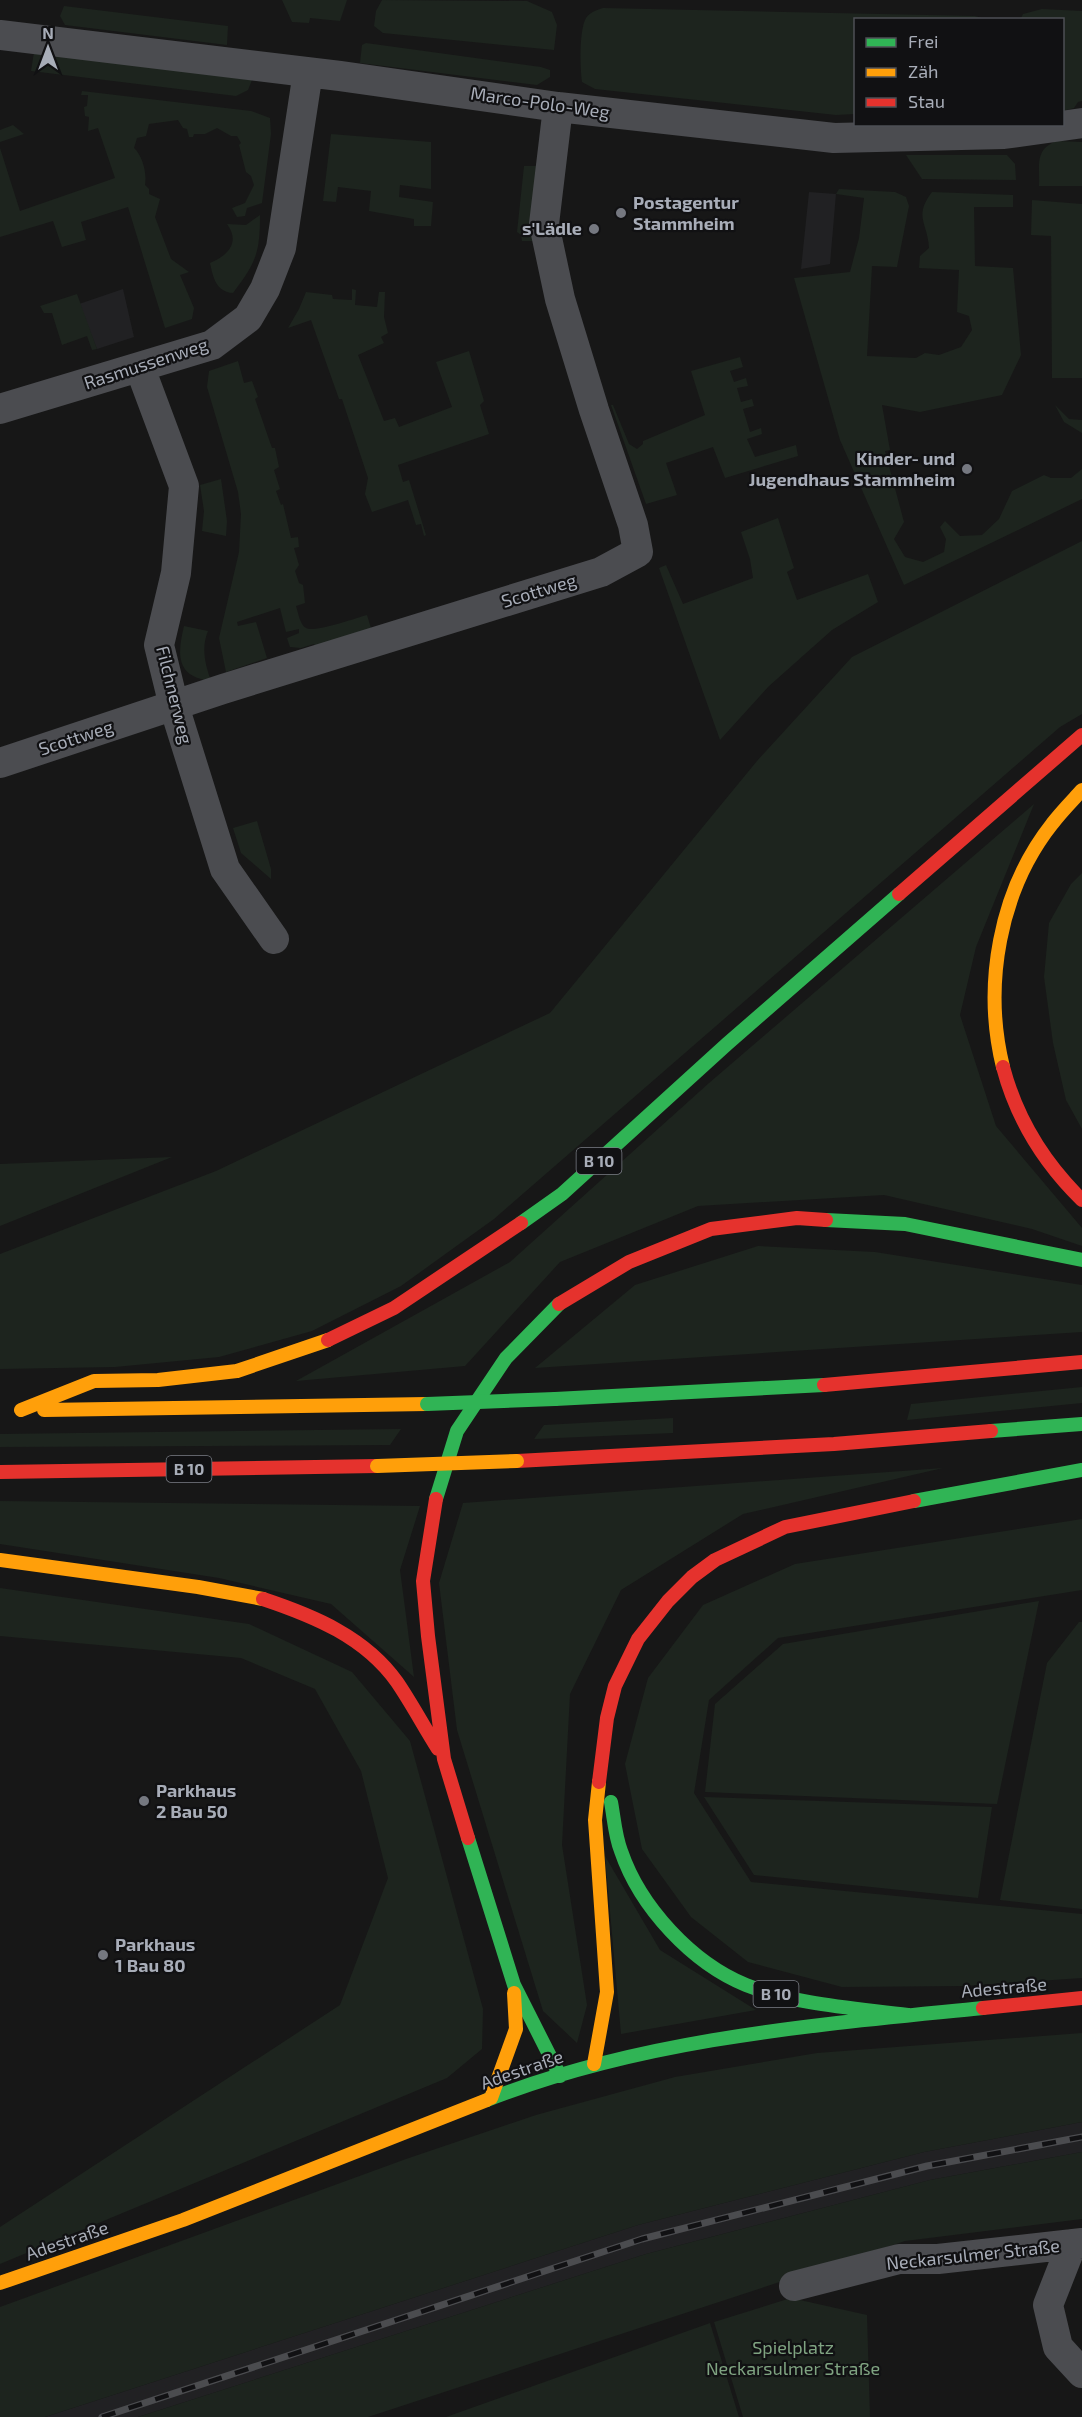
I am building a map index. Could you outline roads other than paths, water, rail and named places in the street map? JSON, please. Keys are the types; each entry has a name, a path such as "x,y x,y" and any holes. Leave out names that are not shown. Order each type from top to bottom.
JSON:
{"main road":[{"name":"B 10","path":"1082,735 727,1044 562,1194 464,1263 404,1301 338,1336 237,1371 158,1380 94,1381 16,1410 427,1404 555,1399 810,1386 1082,1362"},
{"path":"1082,790 1049,826 1020,874 1000,933 994,990 997,1044 1004,1075 1016,1106 1028,1133 1042,1156 1082,1200"},
{"path":"560,2076 514,1985 444,1759 423,1581 434,1506 457,1431 506,1358 560,1303 629,1262 711,1229 797,1218 905,1224 1082,1260"},
{"name":"B 10","path":"0,1472 377,1466 517,1461 834,1444 1082,1424"},
{"name":"B 10","path":"594,2064 608,1992 595,1820 608,1718 615,1686 638,1639 668,1601 692,1577 715,1560 742,1546 795,1525 846,1513 1082,1470"},
{"path":"0,1560 258,1597 309,1614 337,1629 369,1651 396,1681 444,1759"},
{"name":"B 10","path":"604,1760 621,1854 639,1889 664,1926 694,1956 766,1992 819,2003 908,2015"},
{"path":"491,2098 516,2029 514,1985"},
{"name":"Adestraße","path":"0,2283 183,2220 491,2098 594,2064 772,2030 1082,1998"}],"street":[{"name":"Marco-Polo-Weg","path":"0,35 308,72 558,106 834,138 1004,134 1061,126"},
{"name":"Rasmussenweg","path":"0,409 212,345 248,318 265,290 281,248 308,72"},
{"name":"Scottweg","path":"0,763 601,572 638,552 633,525 594,411 560,299 544,224 558,106"},
{"name":"Marco-Polo-Weg","path":"1064,126 1082,123"},
{"name":"Filchnerweg","path":"140,368 184,486 176,573 159,645 174,706 225,868 274,939"},
{"name":"Neckarsulmer Straße","path":"794,2286 899,2259 938,2259 1077,2244"},
{"path":"1077,2244 1048,2305 1058,2347 1082,2373"}],"railway":[{"path":"102,2417 642,2239 927,2166 1082,2137"}],"place":[{"name":"Postagentur Stammheim","path":"621,213"},
{"name":"s'Lädle","path":"594,229"},
{"name":"Kinder- und Jugendhaus Stammheim","path":"967,469"},
{"name":"Parkhaus 2 Bau 50","path":"144,1801"},
{"name":"Parkhaus 1 Bau 80","path":"103,1955"}],"park label":[{"name":"Spielplatz Neckarsulmer Straße","path":"793,2358"}]}
